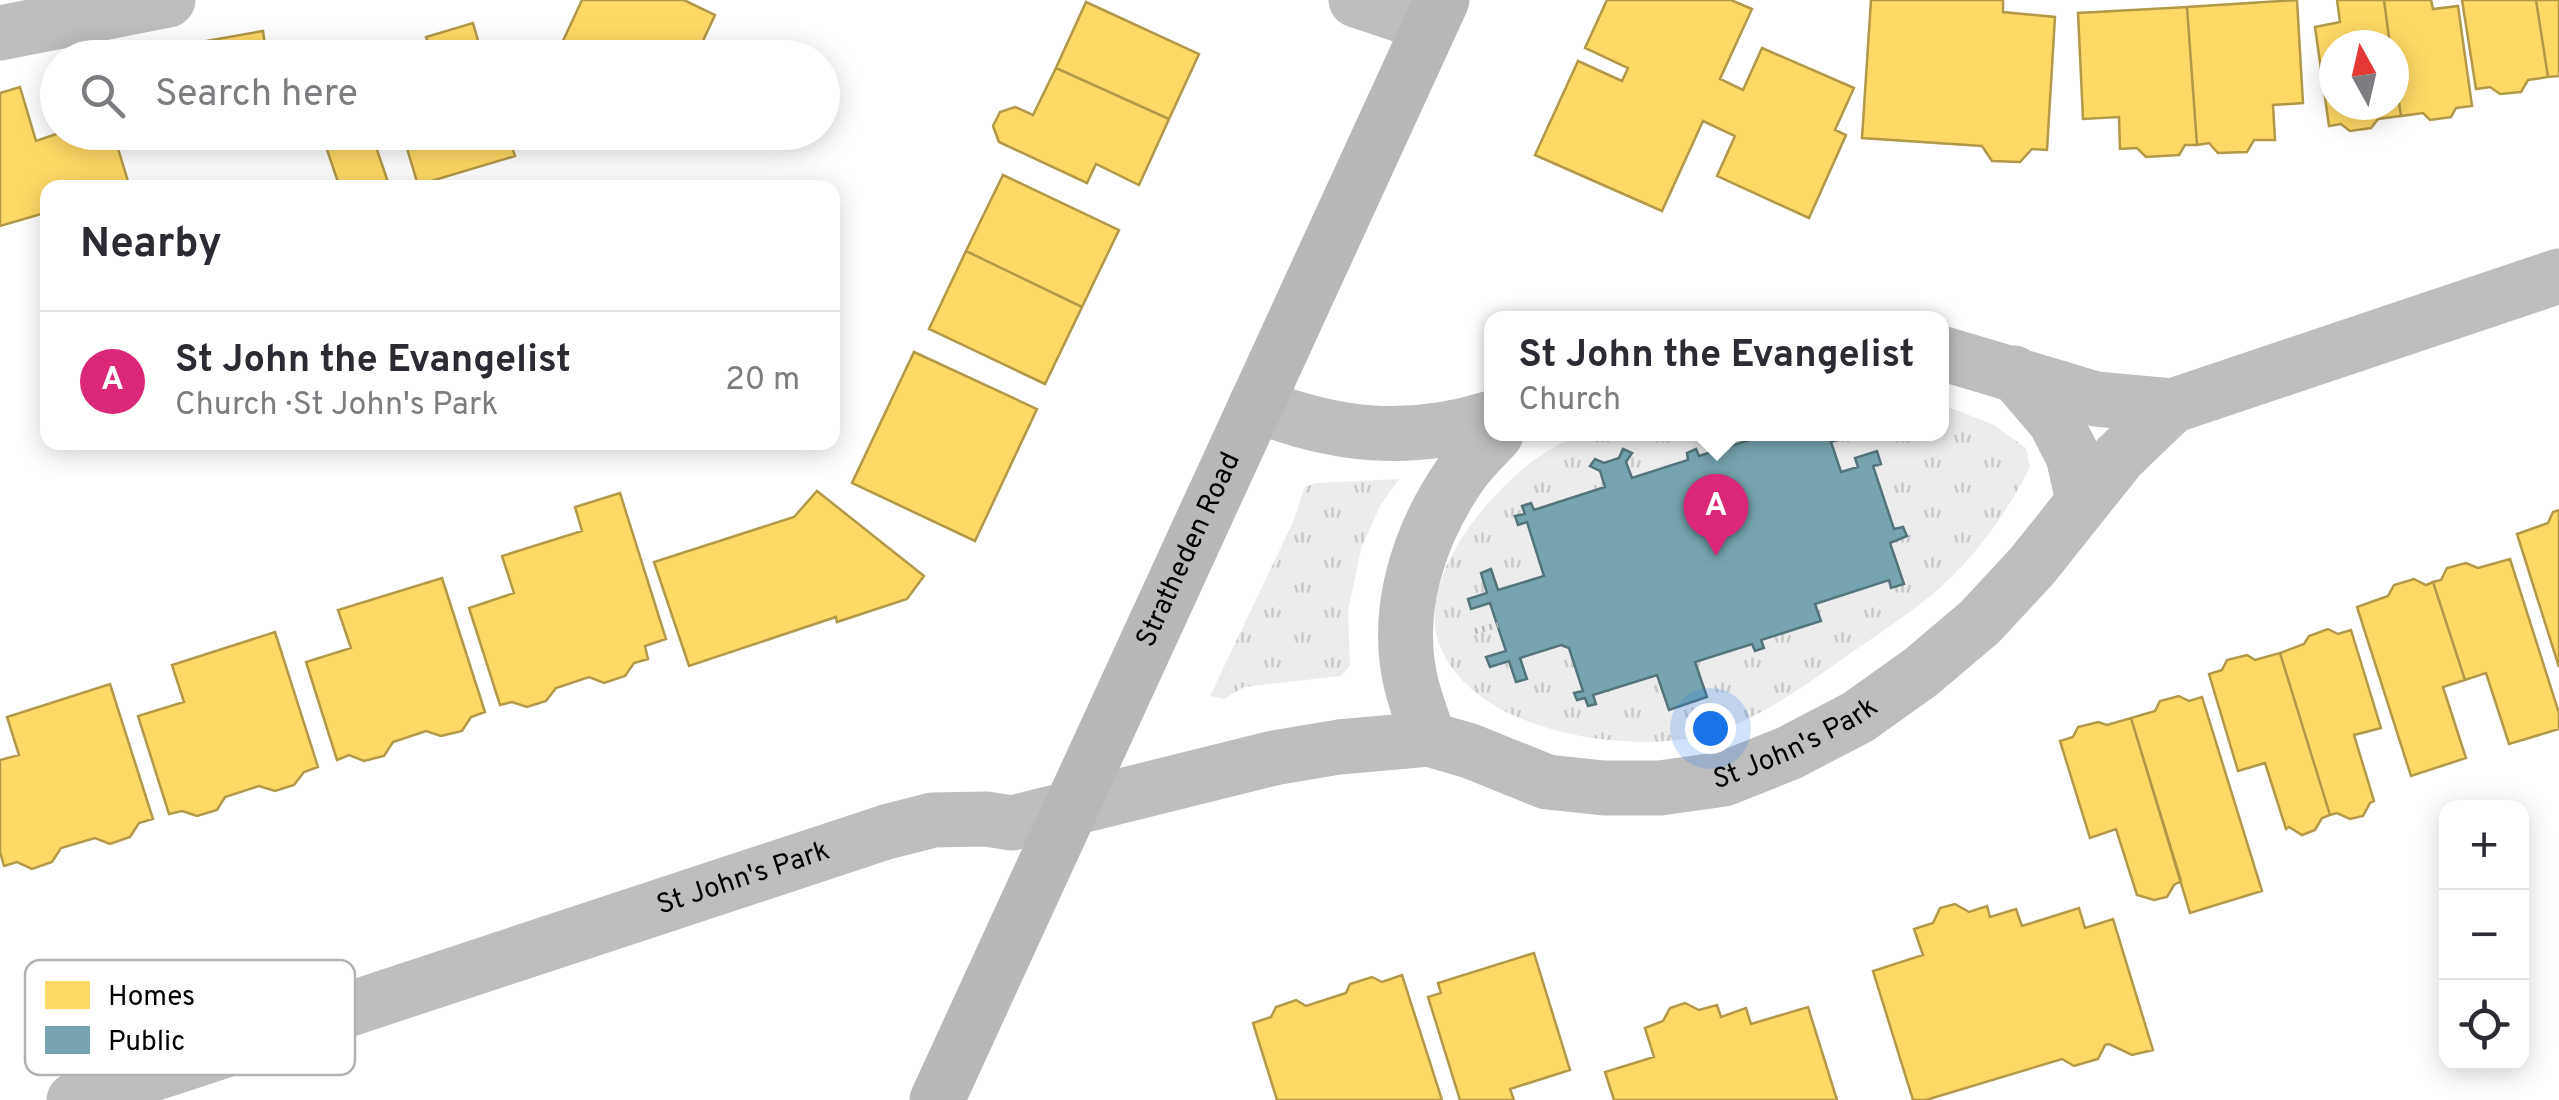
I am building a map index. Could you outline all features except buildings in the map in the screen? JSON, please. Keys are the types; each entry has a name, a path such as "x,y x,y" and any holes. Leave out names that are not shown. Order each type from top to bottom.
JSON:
{"main road":[{"name":"Stratheden Road","path":"937,1100 1436,13"}],"street":[{"path":"0,33 168,0"},
{"path":"1356,0 1436,13"},
{"name":"St John's Park","path":"1949,356 2096,399 2172,406 2559,276"},
{"path":"2014,373 2055,421 2073,456 2083,500"},
{"path":"1256,404 1330,429 1377,434 1433,431 1484,420"},
{"name":"St John's Park","path":"355,1007 886,832 933,820 986,819 1012,823 1274,758 1339,746 1429,739 1547,782 1604,788 1660,788 1724,779 1790,754 1858,717 1922,672 1980,622 2032,566 2119,457 2172,406"},
{"path":"1429,739 1412,685 1407,652 1405,624 1414,569 1434,519 1461,473 1490,441"},
{"name":"St John's Park","path":"74,1100 150,1075"}],"green space":[{"path":"1949,407 1994,425 2026,448 2030,467 1988,534 1949,579 1905,616 1817,677 1758,713 1717,731 1664,741 1630,742 1558,731 1523,720 1492,704 1466,684 1446,659 1436,634 1435,608 1452,555 1485,506 1536,458 1566,441 1949,441"},
{"path":"1399,479 1380,506 1361,549 1348,612 1350,665 1341,676 1244,687 1224,699 1210,696 1293,522 1305,487 1316,483"}],"place":[{"name":"St John the Evangelist","path":"1716,556"}]}
